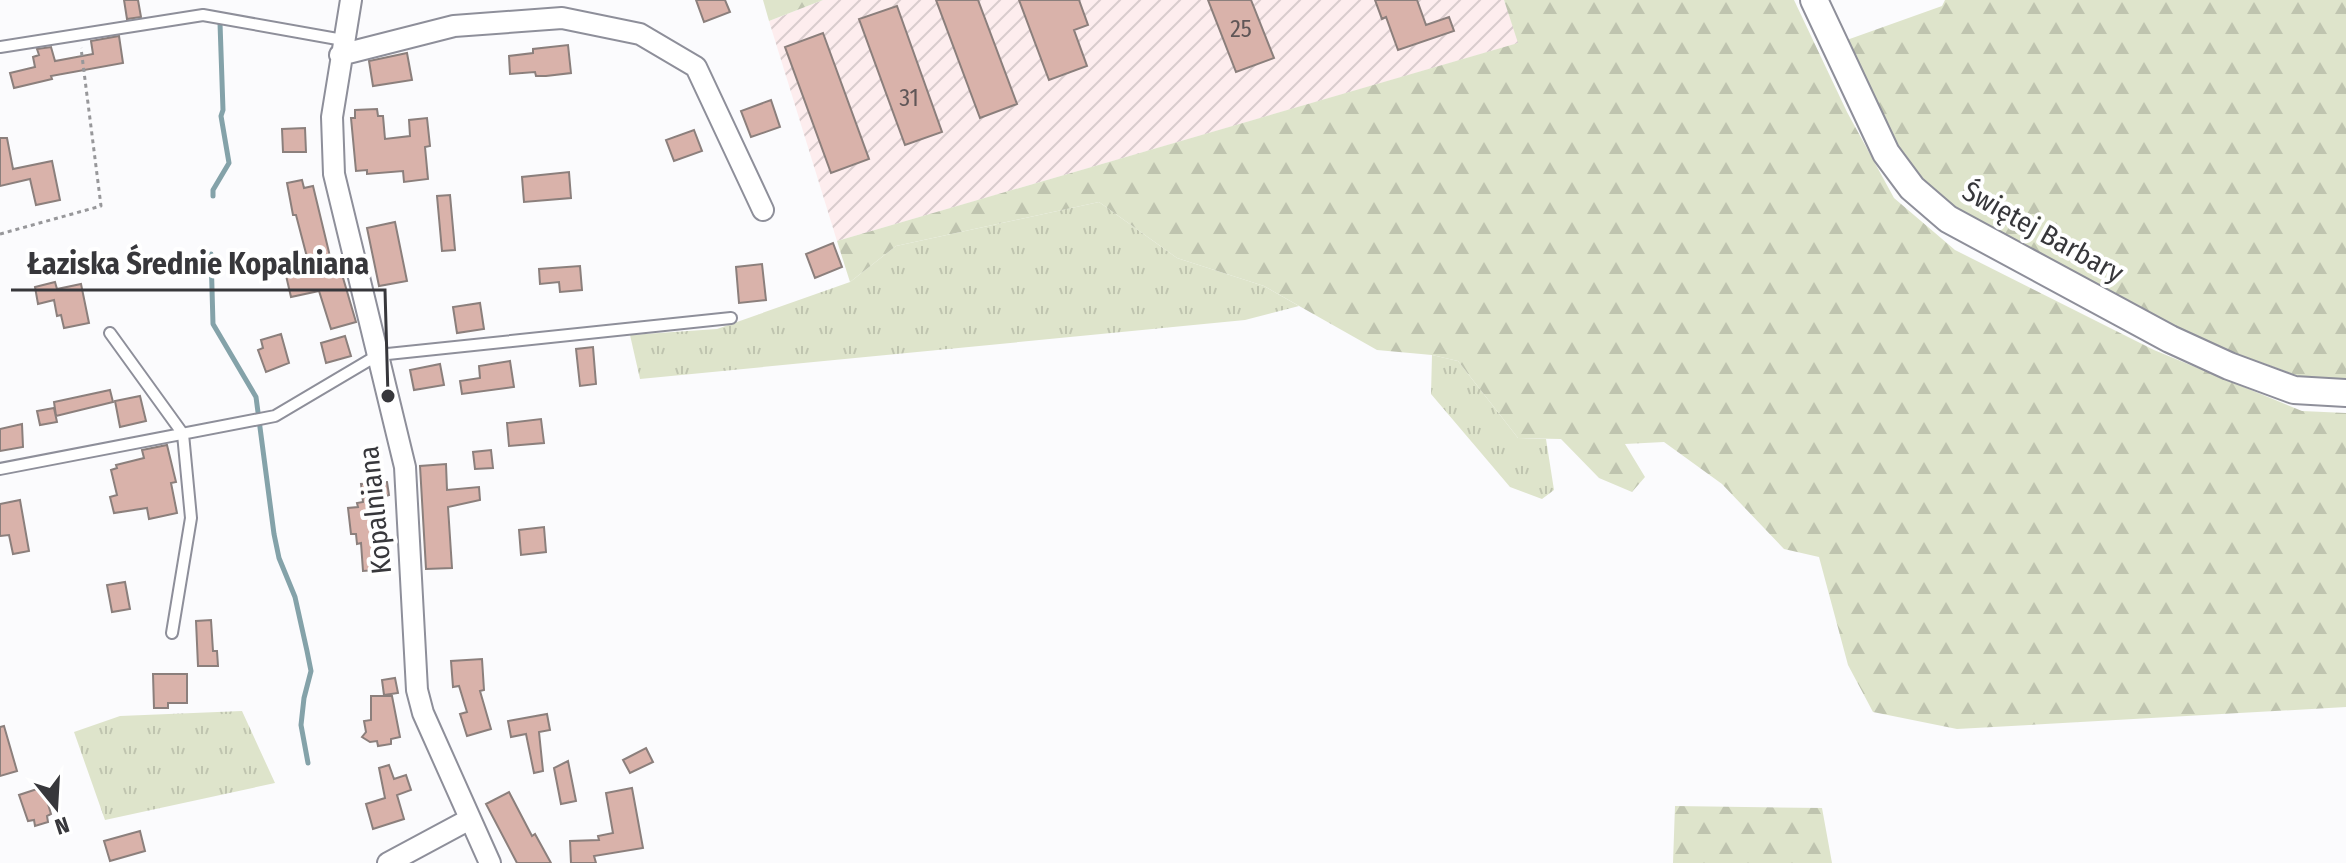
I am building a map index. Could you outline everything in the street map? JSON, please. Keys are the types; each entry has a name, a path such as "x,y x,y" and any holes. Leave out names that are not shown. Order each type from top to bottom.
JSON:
{"street":[{"name":"Kopalniana","path":"351,0 332,117 334,174 405,467 417,690 423,713 490,863"},
{"name":"Świętej Barbary","path":"1814,0 1886,153 1912,188 1948,219 2170,339 2229,366 2294,390 2346,393"},
{"path":"342,48 454,26 562,18 640,34 696,67 763,210"},
{"path":"388,863 470,819"}],"lane":[{"path":"0,47 203,15 342,48"},
{"path":"0,469 275,416 378,355 731,318"},
{"path":"110,333 183,434 191,518 172,633"}],"path":[{"path":"0,234 101,206 80,33"}],"shaded area":[{"path":"823,0 1504,0 1519,43 837,241 769,21"}],"green space":[{"path":"763,0 823,0 769,21"},
{"path":"1504,0 1794,0 1847,112 1894,198 1955,250 2154,350 2302,411 2346,413 2346,707 1957,729 1873,712 1848,665 1819,557 1784,549 1722,484 1664,442 1625,444 1645,477 1632,492 1599,478 1561,439 1518,438 1458,361 1432,355 1377,350 1264,286 1177,258 1099,202 896,246 850,282 837,241 1518,43"},
{"path":"1945,0 2346,0 2346,382 2310,380 2165,328 1973,221 1911,176 1844,41 1942,6"},
{"path":"1099,202 1177,258 1264,286 1299,306 1245,320 640,379 630,335 717,329 850,282 896,246"},
{"path":"1432,355 1458,361 1518,438 1546,439 1554,490 1542,499 1510,487 1431,394"},
{"path":"242,711 275,783 105,820 74,732 120,716"},
{"path":"1675,806 1822,808 1832,863 1673,863"}],"building":[{"path":"124,0 138,0 141,17 127,19"},
{"path":"696,0 725,0 730,12 704,22"},
{"path":"936,0 978,0 1017,104 980,118"},
{"path":"1019,0 1079,0 1088,25 1074,30 1087,66 1049,80"},
{"path":"1208,0 1251,0 1274,58 1236,72"},
{"path":"1375,0 1417,0 1426,25 1449,17 1454,31 1398,50 1386,17 1382,19"},
{"path":"897,6 942,132 905,145 859,19"},
{"path":"823,33 869,159 831,173 785,47"},
{"path":"119,36 123,63 51,76 52,79 14,88 10,73 35,67 33,57 39,55 37,49 51,47 55,61 93,54 91,41"},
{"path":"568,45 571,73 546,76 536,76 535,72 510,74 509,56 533,53 533,49"},
{"path":"407,53 412,80 373,86 369,61"},
{"path":"771,100 780,127 751,137 741,111"},
{"path":"377,109 378,116 383,116 385,139 410,136 409,120 427,118 430,146 425,147 428,179 404,182 403,171 367,174 367,170 356,171 351,118 355,118 355,110"},
{"path":"305,128 306,152 283,152 282,129"},
{"path":"694,130 702,151 674,161 666,140"},
{"path":"0,138 7,138 13,169 52,161 60,200 36,205 30,179 0,186"},
{"path":"569,172 571,198 524,202 522,177"},
{"path":"302,180 304,188 313,186 334,273 341,271 356,322 331,329 319,291 291,297 284,267 308,261 296,215 293,215 287,183"},
{"path":"450,195 455,250 442,251 437,196"},
{"path":"395,222 407,281 379,286 367,228"},
{"path":"833,243 842,267 815,278 806,254"},
{"path":"762,264 766,300 739,303 736,267"},
{"path":"580,266 582,290 560,292 559,282 540,284 539,269"},
{"path":"55,282 57,289 81,284 89,323 64,328 61,315 57,316 54,300 38,304 35,287"},
{"path":"480,303 484,329 457,333 453,307"},
{"path":"281,334 289,363 266,372 258,350 263,348 261,340"},
{"path":"345,336 351,356 326,363 321,343"},
{"path":"593,347 596,384 580,386 576,349"},
{"path":"510,361 514,387 462,394 460,381 480,378 479,366"},
{"path":"440,364 444,385 414,390 410,370"},
{"path":"110,390 113,402 56,416 54,402"},
{"path":"140,396 146,421 120,427 115,401"},
{"path":"54,408 57,422 40,425 37,411"},
{"path":"541,419 544,443 509,446 507,423"},
{"path":"22,424 23,447 0,451 0,429"},
{"path":"167,445 176,482 171,483 177,513 149,519 147,508 114,513 110,497 117,495 111,470 117,468 116,465 144,458 142,450"},
{"path":"491,450 493,468 475,469 473,452"},
{"path":"446,464 447,490 479,487 480,500 448,507 452,568 426,569 420,466"},
{"path":"387,482 389,495 383,497 390,569 363,571 361,543 357,544 356,534 351,534 348,508 358,507 357,503 363,502 361,484"},
{"path":"20,500 29,551 13,554 9,535 0,536 0,504"},
{"path":"544,527 546,552 521,555 519,530"},
{"path":"125,582 130,609 112,612 107,585"},
{"path":"211,620 213,651 217,651 218,666 198,666 196,621"},
{"path":"482,659 484,690 480,691 491,729 467,736 460,714 467,712 459,686 453,687 451,661"},
{"path":"153,674 187,674 187,703 168,703 168,708 154,708"},
{"path":"395,678 398,693 384,695 382,680"},
{"path":"371,696 392,696 400,737 391,739 391,744 378,746 377,741 370,742 362,737 366,732 364,721 371,720"},
{"path":"547,714 550,730 539,732 543,771 534,773 526,734 511,737 508,721"},
{"path":"4,726 17,771 0,776 0,727"},
{"path":"646,748 653,762 630,773 623,760"},
{"path":"568,761 576,801 561,804 554,768"},
{"path":"389,765 394,779 406,775 411,790 397,795 404,819 373,829 366,804 385,798 379,768"},
{"path":"43,787 51,814 47,816 48,822 35,826 34,820 28,821 19,795"},
{"path":"632,788 643,848 594,856 596,863 571,863 570,841 599,840 598,836 613,833 606,793"},
{"path":"509,792 532,836 535,834 551,863 517,863 486,804"},
{"path":"140,831 145,851 110,861 104,841"}],"waterway":[{"path":"213,196 213,190 229,163 221,116 220,23"},
{"path":"211,254 213,324 256,397 274,534 279,558 295,597 311,671 301,725 308,763"}],"place":[{"name":"Łaziska Średnie Kopalniana","path":"388,396"}]}
